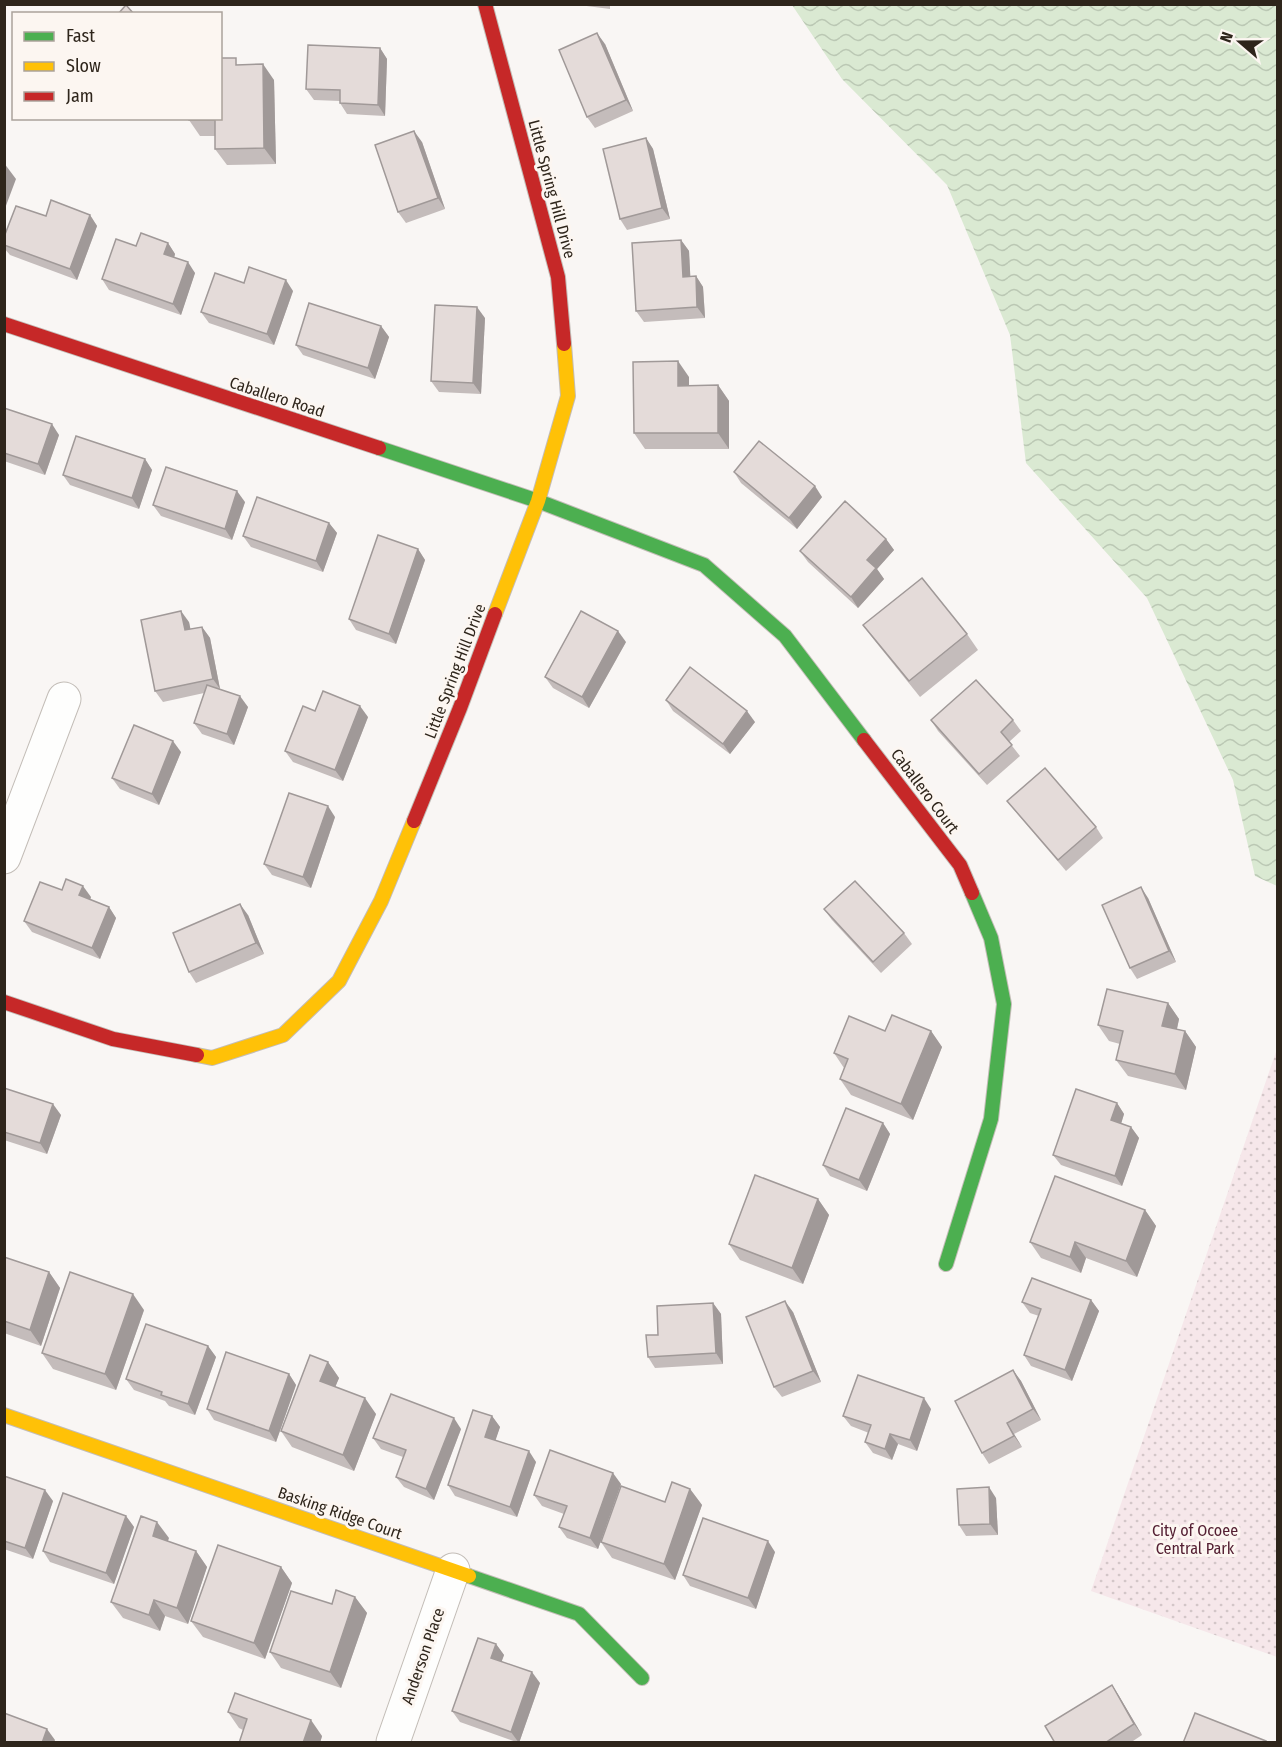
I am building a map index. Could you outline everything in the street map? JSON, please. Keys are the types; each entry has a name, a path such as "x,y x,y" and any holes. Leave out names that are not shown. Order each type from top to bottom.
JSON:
{"street":[{"name":"Little Spring Hill Drive","path":"4,1002 113,1039 212,1059 283,1035 339,981 381,901 460,708 538,501 568,396 558,277 485,4"},
{"name":"Caballero Road","path":"4,324 538,501"},
{"name":"Caballero Court","path":"538,501 704,565 785,636 960,865 991,938 1004,1004 991,1119 946,1264"},
{"path":"4,857 64,699"},
{"name":"Basking Ridge Court","path":"4,1415 579,1614 642,1678"},
{"name":"Anderson Place","path":"393,1743 453,1570"}],"green space":[{"name":"City of Ocoee Central Park","path":"1277,1049 1278,1657 1091,1591"}],"water":[{"path":"792,5 1277,5 1277,886 1255,876 1233,780 1147,598 1026,463 1010,335 947,185 842,79"}],"building":[{"path":"126,5 132,12 120,12"},
{"path":"597,33 626,100 587,117 559,50"},
{"path":"308,45 380,48 378,105 340,103 340,90 306,89"},
{"path":"222,58 236,58 236,65 263,64 264,148 215,149 215,120 222,120"},
{"path":"414,131 438,198 398,212 375,145"},
{"path":"646,138 662,208 620,219 603,149"},
{"path":"51,200 90,215 70,269 4,245 4,237 16,206 46,216"},
{"path":"141,233 168,243 164,254 188,262 173,304 102,279 116,239 136,246"},
{"path":"681,240 683,277 696,276 697,307 636,311 632,243"},
{"path":"249,267 286,280 267,334 201,312 215,273 244,283"},
{"path":"309,303 381,326 368,368 296,345"},
{"path":"435,305 477,307 473,383 431,381"},
{"path":"678,361 678,386 718,385 718,433 634,433 633,362"},
{"path":"4,408 52,424 38,464 4,453"},
{"path":"76,436 145,459 132,498 63,475"},
{"path":"759,441 815,486 789,518 734,472"},
{"path":"166,467 237,491 225,529 153,505"},
{"path":"257,497 329,523 316,561 243,536"},
{"path":"845,501 886,539 867,560 876,568 851,597 800,551"},
{"path":"378,535 418,549 389,634 349,619"},
{"path":"922,578 967,634 909,681 863,625"},
{"path":"181,611 185,630 202,627 213,679 155,691 141,620"},
{"path":"581,611 618,631 582,697 545,677"},
{"path":"690,667 747,711 723,744 666,700"},
{"path":"976,680 1013,720 1001,732 1012,745 979,774 931,720"},
{"path":"207,685 240,696 227,734 194,723"},
{"path":"323,691 360,706 335,770 285,751 303,706 315,711"},
{"path":"134,725 173,741 152,794 112,778"},
{"path":"1045,768 1096,827 1058,860 1007,801"},
{"path":"289,793 328,806 303,877 264,864"},
{"path":"66,879 83,886 79,895 109,907 92,948 24,921 40,882 62,890"},
{"path":"855,881 904,933 873,962 824,909"},
{"path":"1141,887 1169,951 1130,968 1102,905"},
{"path":"240,904 256,943 189,972 173,933"},
{"path":"1107,989 1168,1003 1162,1026 1185,1031 1175,1074 1116,1060 1123,1031 1098,1025"},
{"path":"892,1015 931,1031 901,1104 840,1079 848,1059 834,1053 849,1016 885,1031"},
{"path":"4,1088 53,1104 40,1143 4,1132"},
{"path":"1076,1089 1117,1103 1111,1120 1131,1127 1115,1176 1053,1155"},
{"path":"846,1108 883,1123 859,1180 823,1165"},
{"path":"755,1175 818,1199 792,1268 729,1244"},
{"path":"1055,1176 1145,1210 1126,1261 1075,1242 1070,1257 1030,1242"},
{"path":"4,1257 49,1272 30,1330 4,1321"},
{"path":"70,1272 133,1294 105,1374 42,1353"},
{"path":"1032,1278 1091,1300 1065,1370 1024,1355 1041,1309 1022,1302"},
{"path":"785,1301 813,1371 774,1387 746,1317"},
{"path":"713,1303 716,1353 648,1357 646,1335 658,1335 657,1306"},
{"path":"146,1324 208,1346 188,1404 126,1379"},
{"path":"226,1352 289,1374 269,1431 207,1409"},
{"path":"310,1355 328,1362 320,1381 365,1398 343,1455 281,1431"},
{"path":"1013,1370 1033,1409 1007,1423 1014,1436 982,1453 955,1401"},
{"path":"858,1375 924,1398 910,1440 890,1434 885,1449 865,1442 871,1425 843,1416"},
{"path":"391,1394 454,1418 426,1489 396,1477 406,1450 373,1438"},
{"path":"473,1410 492,1416 485,1437 529,1451 510,1507 448,1485"},
{"path":"550,1450 613,1473 590,1538 559,1527 567,1506 534,1495"},
{"path":"4,1476 45,1490 25,1548 4,1541"},
{"path":"672,1482 690,1489 664,1564 601,1542 621,1486 665,1502"},
{"path":"989,1487 990,1524 959,1525 957,1489"},
{"path":"63,1493 126,1516 106,1573 43,1551"},
{"path":"141,1516 157,1522 153,1536 196,1551 177,1608 154,1600 149,1615 111,1602"},
{"path":"703,1518 768,1541 748,1598 683,1575"},
{"path":"218,1545 281,1567 254,1643 191,1621"},
{"path":"336,1590 355,1597 330,1672 270,1652 291,1591 332,1604"},
{"path":"478,1638 496,1644 491,1658 532,1672 511,1732 452,1711"},
{"path":"1112,1685 1134,1724 1105,1743 1055,1743 1045,1726"},
{"path":"235,1693 311,1720 303,1743 239,1743 247,1719 228,1712"},
{"path":"4,1713 47,1729 42,1743 4,1743"},
{"path":"1195,1713 1266,1741 1265,1743 1183,1743"}],"traffic: fast":[{"path":"379,448 538,501 704,565 785,636 864,740"},
{"path":"946,1264 991,1119 1004,1004 991,938 972,893"},
{"path":"469,1576 579,1614 642,1678"}],"traffic: slow":[{"path":"495,614 538,501 568,396 564,344"},
{"path":"197,1055 212,1058 283,1035 339,981 381,901 414,821"},
{"path":"4,1415 469,1576"}],"traffic: jam":[{"path":"485,4 558,277 564,344"},
{"path":"4,324 379,448"},
{"path":"414,821 495,614"},
{"path":"864,740 960,865 972,893"},
{"path":"4,1002 113,1039 197,1055"}]}
